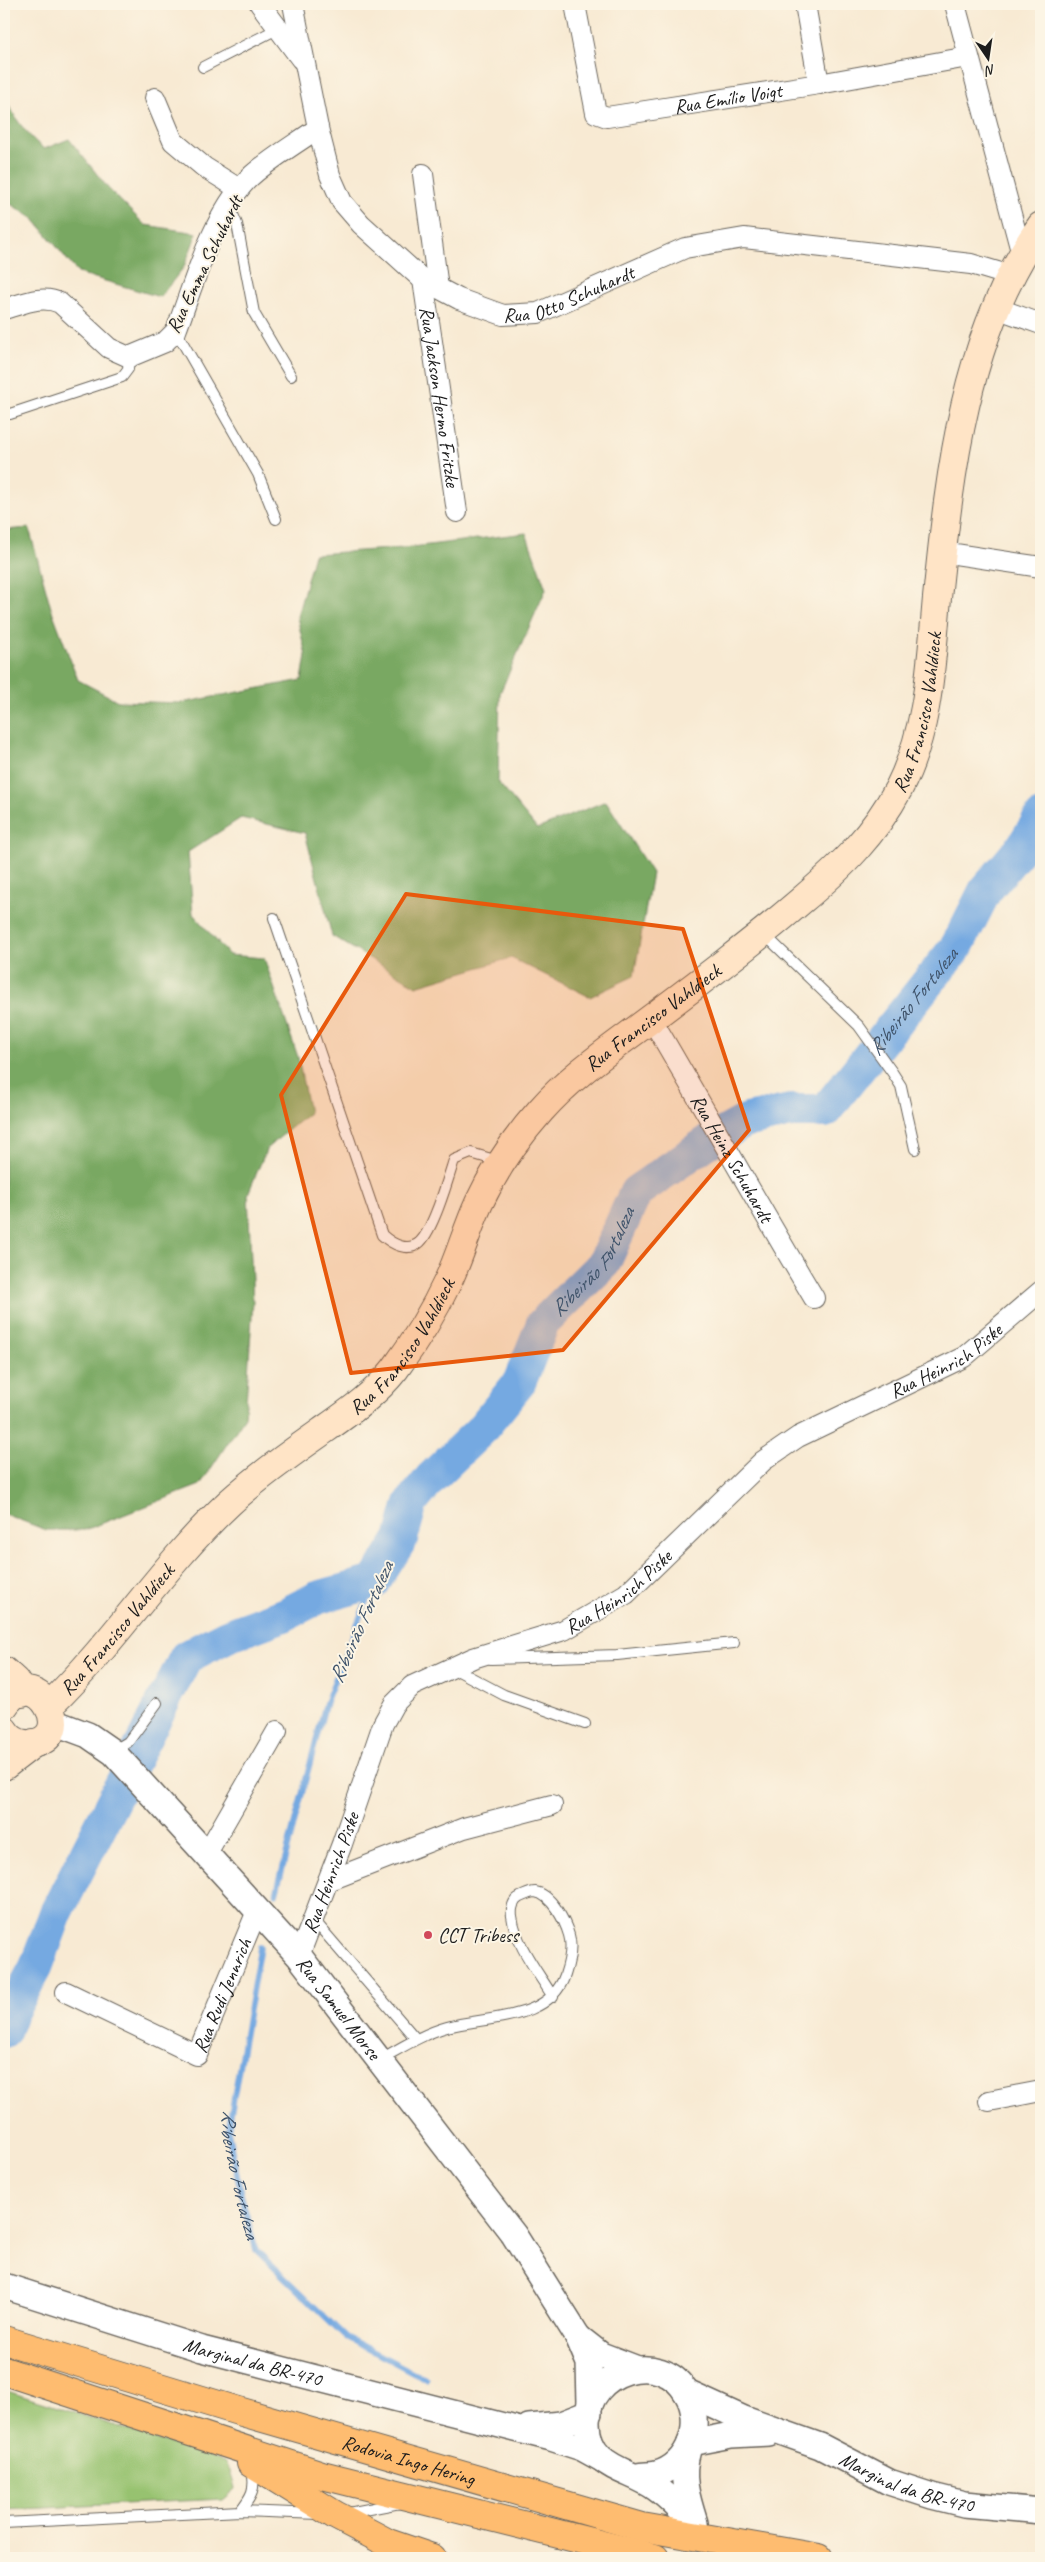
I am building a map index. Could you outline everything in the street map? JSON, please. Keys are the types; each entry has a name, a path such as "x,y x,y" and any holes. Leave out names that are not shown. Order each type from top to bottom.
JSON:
{"highway":[{"name":"Rodovia Ingo Hering","path":"4,2340 235,2410 642,2527 819,2558"},
{"name":"Rodovia Ingo Hering","path":"4,2371 229,2443 322,2475 655,2558"},
{"path":"229,2443 250,2462 336,2515 388,2543 432,2558"}],"main road":[{"name":"Rua Francisco Vahldieck","path":"4,1764 43,1739 50,1732 51,1714 78,1678 195,1538 229,1503 278,1462 366,1399 394,1370 422,1328 448,1281 480,1201 502,1162 539,1112 570,1081 763,933 848,860 877,823 898,789 920,740 930,682 949,492 963,416 983,342 996,308 1017,266 1041,226"},
{"path":"4,1671 15,1681 7,1716 15,1742 24,1744 34,1743"},
{"name":"Rua Francisco Vahldieck","path":"7,1716 38,1695 51,1714"}],"street":[{"name":"Rua Otto Schuhardt","path":"260,4 304,62 330,175 342,202 361,224 431,284 459,299 503,315 538,313 685,248 744,238 971,264 1017,266"},
{"path":"293,4 304,62"},
{"name":"Rua Emílio Voigt","path":"575,4 596,113 607,117 819,84 968,57"},
{"path":"805,4 819,84"},
{"path":"955,4 1017,266"},
{"path":"155,98 173,140 234,197"},
{"name":"Rua Emma Schuhardt","path":"129,357 165,342 176,331 206,253 234,197 249,178 318,128"},
{"name":"Rua Jackson Hermo Fritzke","path":"423,174 431,284 457,512"},
{"path":"4,309 42,299 52,299 60,303 109,348 129,357"},
{"path":"996,308 1041,324"},
{"path":"942,552 1041,567"},
{"name":"Rua Heinz Schuhardt","path":"651,1018 712,1120 734,1164 814,1298"},
{"name":"Rua Heinrich Piske","path":"299,1956 328,1881 383,1724 394,1704 412,1686 473,1658 564,1630 626,1594 763,1461 798,1437 964,1357 1041,1291"},
{"name":"Rua Samuel Morse","path":"51,1714 113,1752 299,1956 514,2235 578,2337 589,2363 589,2408"},
{"path":"207,1853 277,1730"},
{"path":"328,1881 464,1828 552,1805"},
{"name":"Rua Rudi Jennrich","path":"66,1992 197,2055 257,1912"},
{"path":"989,2101 1041,2091"},
{"name":"Marginal da BR-470","path":"4,2286 202,2349 582,2448 602,2459"},
{"name":"Rua Samuel Morse","path":"578,2337 601,2355 635,2368"},
{"path":"635,2368 655,2370 673,2378 687,2393 694,2411 695,2431 683,2466 684,2484 695,2526 680,2508 657,2488 637,2476 618,2471 602,2459 591,2442 587,2423 589,2408 600,2386 616,2374 635,2368"},
{"name":"Marginal da BR-470","path":"687,2393 777,2432 820,2446 889,2482 964,2504 1041,2511"},
{"name":"Marginal da BR-470","path":"504,2427 538,2428 561,2424 589,2408"},
{"name":"Marginal da BR-470","path":"689,2446 731,2435 777,2432"},
{"path":"637,2476 657,2474 675,2464 689,2446"}],"lane":[{"path":"203,67 278,28"},
{"path":"234,197 237,224 254,313 291,376"},
{"path":"176,331 258,474 276,519"},
{"path":"10,414 122,377 128,369 129,357"},
{"path":"274,918 382,1235 392,1244 408,1247 420,1242 436,1213 454,1160 471,1153 502,1162"},
{"path":"763,933 859,1026 892,1072 901,1086 915,1149"},
{"path":"473,1658 617,1656 734,1643"},
{"path":"453,1668 504,1695 585,1724"},
{"path":"113,1752 128,1742 157,1703"},
{"path":"379,2060 416,2039 447,2027 498,2019 537,2007 553,1997 562,1983 570,1959 569,1935 555,1908 545,1897 535,1892 517,1899 513,1905 512,1918 529,1959 553,1997"},
{"path":"313,1919 416,2039"},
{"path":"240,2511 253,2495 255,2484 250,2462"},
{"path":"4,2523 240,2511 336,2515 420,2499"}],"highlighted area":[{"path":"406,894 683,929 749,1130 563,1350 351,1373 281,1095"}],"green space":[{"path":"4,94 11,110 25,131 37,143 44,149 69,139 108,188 145,225 197,233 184,267 160,297 78,273 34,219 4,200"},
{"path":"29,528 51,608 78,680 118,701 181,703 302,680 306,655 297,617 314,554 404,548 526,533 546,589 500,693 498,782 537,829 606,801 652,873 634,976 590,997 511,958 416,986 332,936 305,833 241,818 188,852 193,914 229,955 264,958 298,1057 309,1113 267,1148 248,1194 253,1302 245,1417 200,1485 85,1530 46,1530 4,1514 4,530"},
{"path":"4,2390 224,2461 230,2470 235,2489 223,2499 4,2510"}],"waterway":[{"name":"Ribeirão Fortaleza","path":"4,2031 10,2015 36,1967 56,1913 186,1657 227,1636 284,1615 317,1598 374,1582 401,1539 411,1503 431,1478 480,1431 519,1383 543,1323 604,1263 636,1192 708,1142 748,1120 791,1111 825,1111 957,946 985,891 1023,846 1041,817"},
{"name":"Ribeirão Fortaleza","path":"276,1894 326,1702 374,1582"},
{"name":"Ribeirão Fortaleza","path":"260,1947 228,2131 241,2194 256,2250 346,2337 426,2379"}],"tunnel":[{"path":"695,2526 714,2558"}],"place":[{"name":"CCT Tribess","path":"428,1935"}]}
